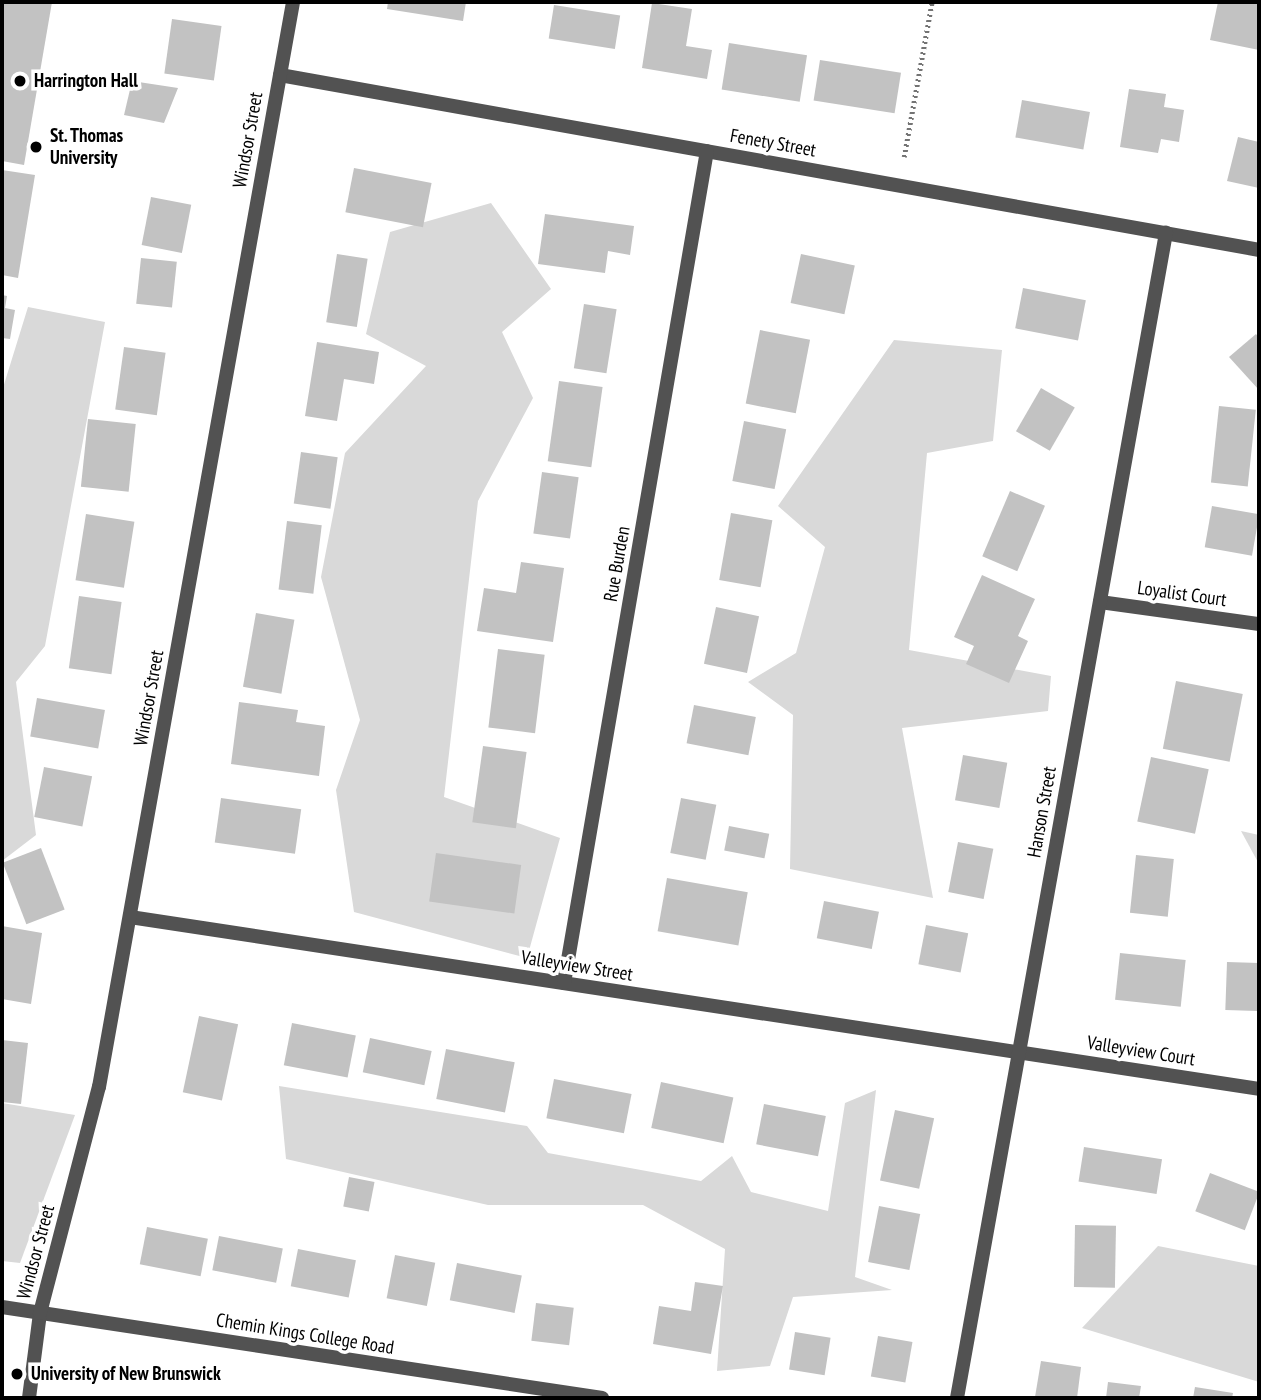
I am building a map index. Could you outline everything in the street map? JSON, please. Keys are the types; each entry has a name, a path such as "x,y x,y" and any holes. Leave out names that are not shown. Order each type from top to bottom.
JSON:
{"street":[{"name":"Windsor Street","path":"29,1398 40,1313 99,1087 293,2"},
{"name":"Fenety Street","path":"280,75 1259,250"},
{"name":"Rue Burden","path":"564,983 707,151"},
{"name":"Hanson Street","path":"957,1398 1166,233"},
{"name":"Loyalist Court","path":"1100,602 1259,624"},
{"name":"Valleyview Street","path":"130,917 1018,1052"},
{"name":"Valleyview Court","path":"1018,1052 1259,1088"},
{"name":"Chemin Kings College Road","path":"2,1307 532,1393 602,1398"}],"path":[{"path":"904,157 932,2"}],"shaded area":[{"path":"491,203 551,289 502,332 533,398 478,501 444,797 560,838 527,958 354,912 336,790 360,720 321,577 345,453 426,366 366,334 390,232"},
{"path":"28,307 105,322 45,646 16,682 36,835 2,861 2,391"},
{"path":"894,340 1002,350 993,441 927,453 909,650 1051,676 1048,711 902,728 933,898 790,869 793,715 748,682 796,653 825,547 778,506"},
{"path":"1241,831 1259,835 1259,864"},
{"path":"279,1086 527,1126 548,1153 701,1181 732,1156 751,1192 828,1211 845,1103 876,1090 855,1277 892,1290 793,1297 770,1366 717,1371 725,1249 643,1205 488,1205 286,1159"},
{"path":"2,1103 75,1115 20,1263 2,1261"},
{"path":"1158,1246 1259,1266 1259,1382 1082,1328"}],"building":[{"name":"Harrington Hall","path":"2,2 52,2 24,165 2,161"},
{"path":"388,2 466,2 463,21 387,9"},
{"path":"1218,2 1259,3 1259,50 1210,40"},
{"path":"652,3 692,9 686,46 712,50 707,79 642,68"},
{"path":"554,5 620,15 615,49 549,39"},
{"path":"172,19 222,26 214,80 164,73"},
{"path":"729,43 807,55 800,102 722,89"},
{"path":"820,60 901,73 895,113 814,100"},
{"path":"132,81 178,88 164,123 124,115"},
{"path":"1129,89 1166,94 1164,107 1184,110 1179,142 1161,139 1158,153 1120,147"},
{"path":"1022,100 1090,112 1083,149 1015,137"},
{"path":"1238,137 1259,142 1259,188 1227,181"},
{"path":"354,168 432,183 423,227 345,212"},
{"path":"2,170 35,175 18,278 2,275"},
{"path":"151,197 191,205 182,253 142,245"},
{"path":"545,214 634,226 630,255 608,251 605,273 538,264"},
{"path":"337,254 368,259 357,327 326,322"},
{"path":"801,254 855,265 844,314 791,303"},
{"path":"141,258 177,262 172,308 136,304"},
{"path":"1023,288 1086,300 1078,340 1015,328"},
{"path":"2,295 7,296 5,308 15,310 10,339 2,338"},
{"path":"584,304 617,309 606,373 574,368"},
{"path":"760,330 810,340 796,413 746,404"},
{"path":"1256,334 1259,338 1259,390 1229,357"},
{"path":"317,342 379,352 374,384 344,379 337,421 305,416"},
{"path":"124,347 166,353 157,415 115,409"},
{"path":"559,381 603,387 591,467 548,461"},
{"path":"1041,388 1075,408 1050,451 1016,431"},
{"path":"1219,406 1256,410 1248,486 1211,483"},
{"path":"88,419 136,424 129,492 81,487"},
{"path":"744,421 786,429 775,489 732,481"},
{"path":"301,452 338,457 330,509 294,503"},
{"path":"542,472 579,477 570,539 533,533"},
{"path":"1010,491 1045,506 1017,571 982,556"},
{"path":"1212,506 1259,514 1252,556 1205,547"},
{"path":"731,513 772,520 761,587 719,580"},
{"path":"86,514 134,522 124,588 76,580"},
{"path":"287,521 322,525 313,594 279,589"},
{"path":"521,562 564,568 553,642 477,631 484,588 516,593"},
{"path":"982,575 1035,599 1018,636 1028,641 1009,683 966,664 974,646 954,637"},
{"path":"79,596 122,602 111,674 69,668"},
{"path":"716,607 759,616 747,673 704,664"},
{"path":"256,613 294,620 281,694 243,687"},
{"path":"498,649 545,655 535,733 488,727"},
{"path":"1176,681 1243,694 1230,762 1163,749"},
{"path":"37,698 105,710 98,748 30,736"},
{"path":"239,702 298,710 296,722 325,726 319,776 231,764"},
{"path":"694,705 756,717 748,755 687,743"},
{"path":"483,746 527,752 516,828 472,822"},
{"path":"963,755 1007,763 999,808 955,800"},
{"path":"1151,757 1209,769 1195,834 1137,822"},
{"path":"44,767 92,776 82,826 34,817"},
{"path":"221,798 301,809 295,854 215,843"},
{"path":"681,798 716,805 706,860 670,853"},
{"path":"729,826 769,834 764,858 724,851"},
{"path":"958,842 993,849 984,899 948,892"},
{"path":"41,848 65,910 26,924 3,863"},
{"path":"436,853 521,865 514,913 429,902"},
{"path":"1136,855 1174,859 1168,917 1130,913"},
{"path":"667,878 748,892 738,945 658,931"},
{"path":"824,901 879,912 872,949 817,938"},
{"path":"926,925 968,933 961,972 918,964"},
{"path":"2,926 42,933 31,1004 2,999"},
{"path":"1120,953 1186,960 1181,1007 1115,1000"},
{"path":"1227,962 1259,963 1257,1011 1225,1010"},
{"path":"199,1016 238,1024 222,1101 183,1092"},
{"path":"292,1023 356,1035 348,1078 284,1065"},
{"path":"370,1038 432,1051 424,1085 363,1072"},
{"path":"2,1040 28,1043 21,1104 2,1102"},
{"path":"446,1049 515,1062 505,1112 436,1099"},
{"path":"554,1079 632,1094 624,1133 546,1118"},
{"path":"661,1082 733,1097 724,1143 651,1128"},
{"path":"764,1104 826,1116 818,1156 756,1144"},
{"path":"895,1110 934,1118 919,1189 880,1180"},
{"path":"1084,1147 1162,1159 1157,1194 1079,1182"},
{"path":"1210,1173 1259,1192 1245,1230 1195,1211"},
{"path":"349,1177 375,1182 369,1211 343,1206"},
{"path":"879,1206 920,1214 909,1270 868,1262"},
{"path":"1075,1225 1116,1226 1115,1288 1074,1287"},
{"path":"147,1227 208,1239 201,1276 140,1264"},
{"path":"219,1236 283,1248 276,1283 212,1270"},
{"path":"298,1249 356,1260 349,1298 291,1286"},
{"path":"395,1255 435,1263 427,1306 387,1298"},
{"path":"457,1263 522,1276 515,1313 450,1300"},
{"path":"695,1282 723,1286 711,1354 653,1344 659,1306 691,1311"},
{"path":"536,1303 574,1308 569,1345 531,1341"},
{"path":"795,1332 831,1338 825,1375 789,1370"},
{"path":"878,1336 912,1342 905,1382 871,1376"},
{"path":"1041,1361 1081,1367 1077,1398 1035,1397"},
{"path":"1108,1382 1141,1386 1139,1398 1106,1398"},
{"path":"1195,1387 1233,1393 1232,1398 1193,1398"}],"place":[{"name":"Harrington Hall","path":"20,81"},
{"name":"St. Thomas University","path":"36,147"},
{"name":"University of New Brunswick","path":"17,1374"}]}
